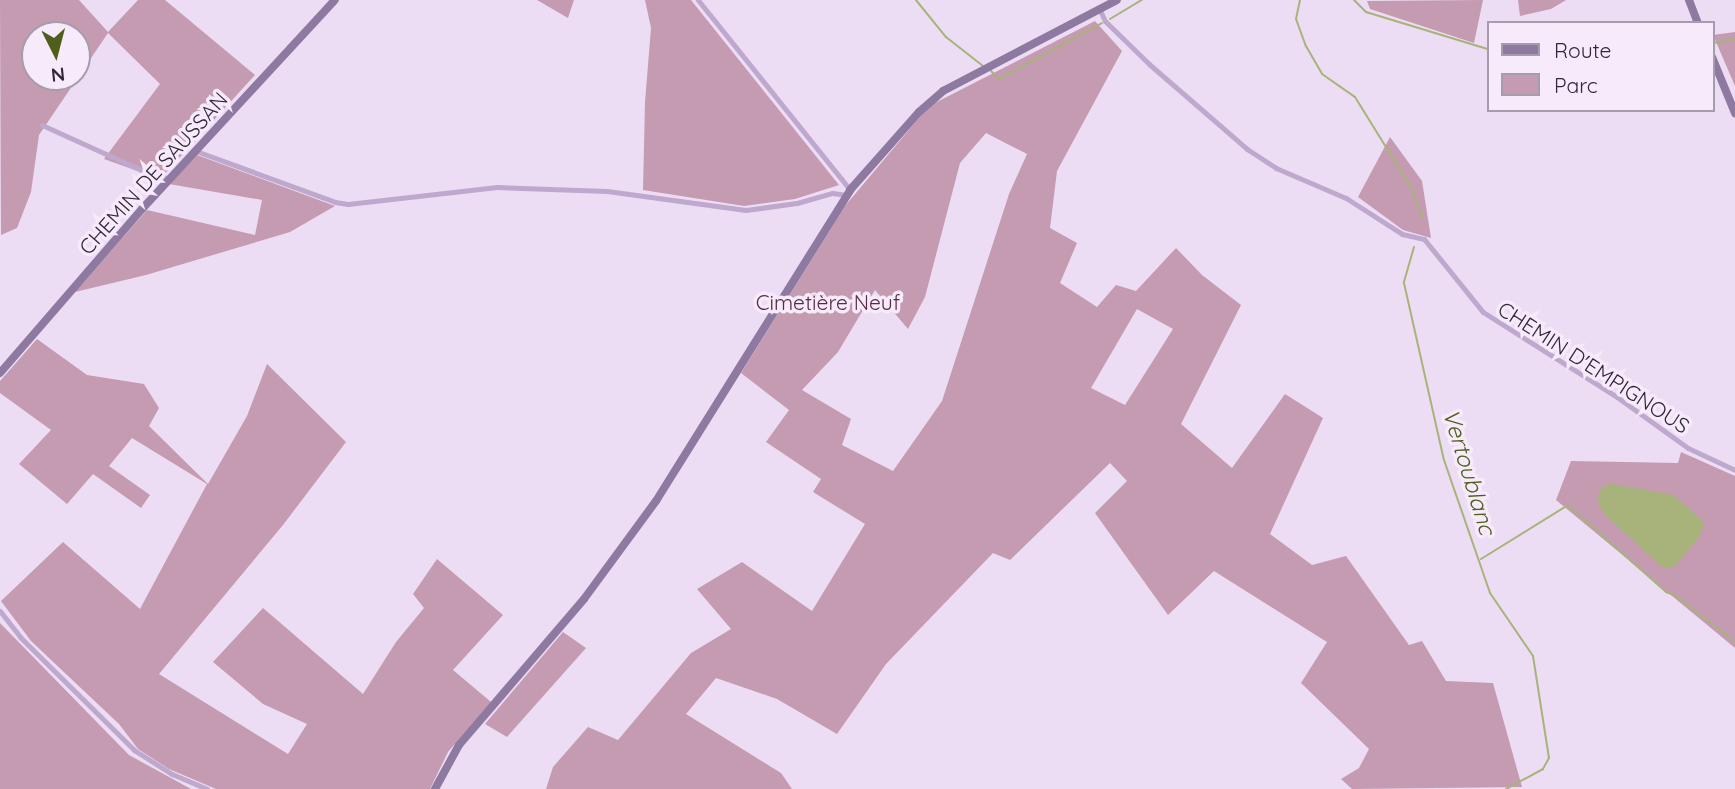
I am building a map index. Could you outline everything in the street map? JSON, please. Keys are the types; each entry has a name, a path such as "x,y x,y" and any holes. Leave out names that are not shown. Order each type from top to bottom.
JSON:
{"street":[{"name":"CHEMIN DE SAUSSAN","path":"0,373 196,151 335,0"},
{"path":"698,0 848,193"},
{"path":"435,789 459,745 584,599 656,501 848,193 933,99 1117,0"},
{"path":"1689,0 1697,21"},
{"name":"CHEMIN D'EMPIGNOUS","path":"1100,10 1105,20 1149,64 1247,149 1276,168 1346,198 1402,234 1424,239 1483,312 1617,397 1688,447 1735,470"},
{"path":"1714,62 1735,113"},
{"path":"42,125 141,170 171,179"},
{"path":"196,151 335,202 348,204 497,187 607,191 746,209 797,203 832,193 848,193"},
{"path":"0,611 20,637 134,750 172,774 207,789"}],"green space":[{"path":"0,0 79,0 108,32 138,0 165,0 255,75 160,179 104,159 160,84 108,33 91,58 91,21 21,21 21,91 69,91 39,135 31,192 17,228 1,235"},
{"path":"537,0 574,0 568,18"},
{"path":"645,0 691,0 839,185 795,199 744,206 643,190 645,102 651,28"},
{"path":"1483,0 1474,43 1370,9 1367,1"},
{"path":"1518,0 1566,0 1551,9 1520,16"},
{"name":"Cimetière Neuf","path":"1095,21 1122,51 1057,171 1050,228 1077,243 1060,283 1097,307 1116,285 1136,291 1176,248 1202,275 1241,305 1181,424 1232,468 1285,394 1323,418 1270,534 1312,565 1346,556 1409,645 1422,641 1446,681 1493,683 1522,787 1352,789 1341,779 1359,768 1369,749 1301,683 1327,642 1214,571 1168,615 1095,513 1127,481 1110,463 1010,560 993,553 886,664 837,734 777,699 716,678 686,714 781,773 792,789 546,789 553,767 588,727 618,740 691,653 731,629 697,589 742,562 812,611 865,524 813,492 821,479 766,442 789,410 741,373 845,206 929,106","holes":["986,133 1027,154 1009,194 942,401 893,471 842,445 851,419 802,390 838,352 875,290 908,329 925,297 960,163","1137,309 1173,329 1125,405 1091,388"]},
{"path":"1735,32 1735,86 1714,37 1714,35"},
{"path":"1390,137 1422,181 1431,238 1403,230 1358,197"},
{"path":"197,155 335,206 290,232 146,275 75,292 147,210 255,235 262,200 169,184"},
{"path":"37,339 87,375 144,384 159,408 149,426 208,484 247,416 267,364 346,442 283,525 159,674 288,754 307,724 263,704 213,662 263,608 363,694 396,642 424,608 413,594 437,559 503,615 453,670 491,702 448,752 430,789 216,789 169,769 138,749 119,724 31,641 1,601 63,542 140,609 207,484 132,438 109,466 150,495 141,508 93,474 67,504 19,464 51,430 0,393 0,381"},
{"path":"1681,452 1735,476 1735,648 1556,500 1571,461 1678,463"},
{"path":"0,623 129,755 191,789 0,789"},
{"path":"563,632 586,648 507,737 485,724"}],"shaded area":[{"path":"1613,484 1673,495 1702,520 1704,525 1699,537 1674,567 1662,567 1604,514 1598,502 1599,492 1604,486"}],"waterway":[{"path":"916,0 946,37 983,66"},
{"path":"1110,19 1142,0"},
{"name":"Vertoublanc","path":"1300,0 1296,19 1306,46 1322,74 1355,97 1410,186 1422,218"},
{"path":"1354,0 1366,12 1486,48"},
{"path":"991,71 999,79 1102,23"},
{"path":"1714,43 1735,39"},
{"name":"Vertoublanc","path":"1414,247 1404,283 1444,460 1490,593 1533,656 1549,758 1543,769 1506,789"},
{"name":"Vertoublanc","path":"1481,559 1565,507 1570,507 1666,592 1676,596 1735,642"}]}
